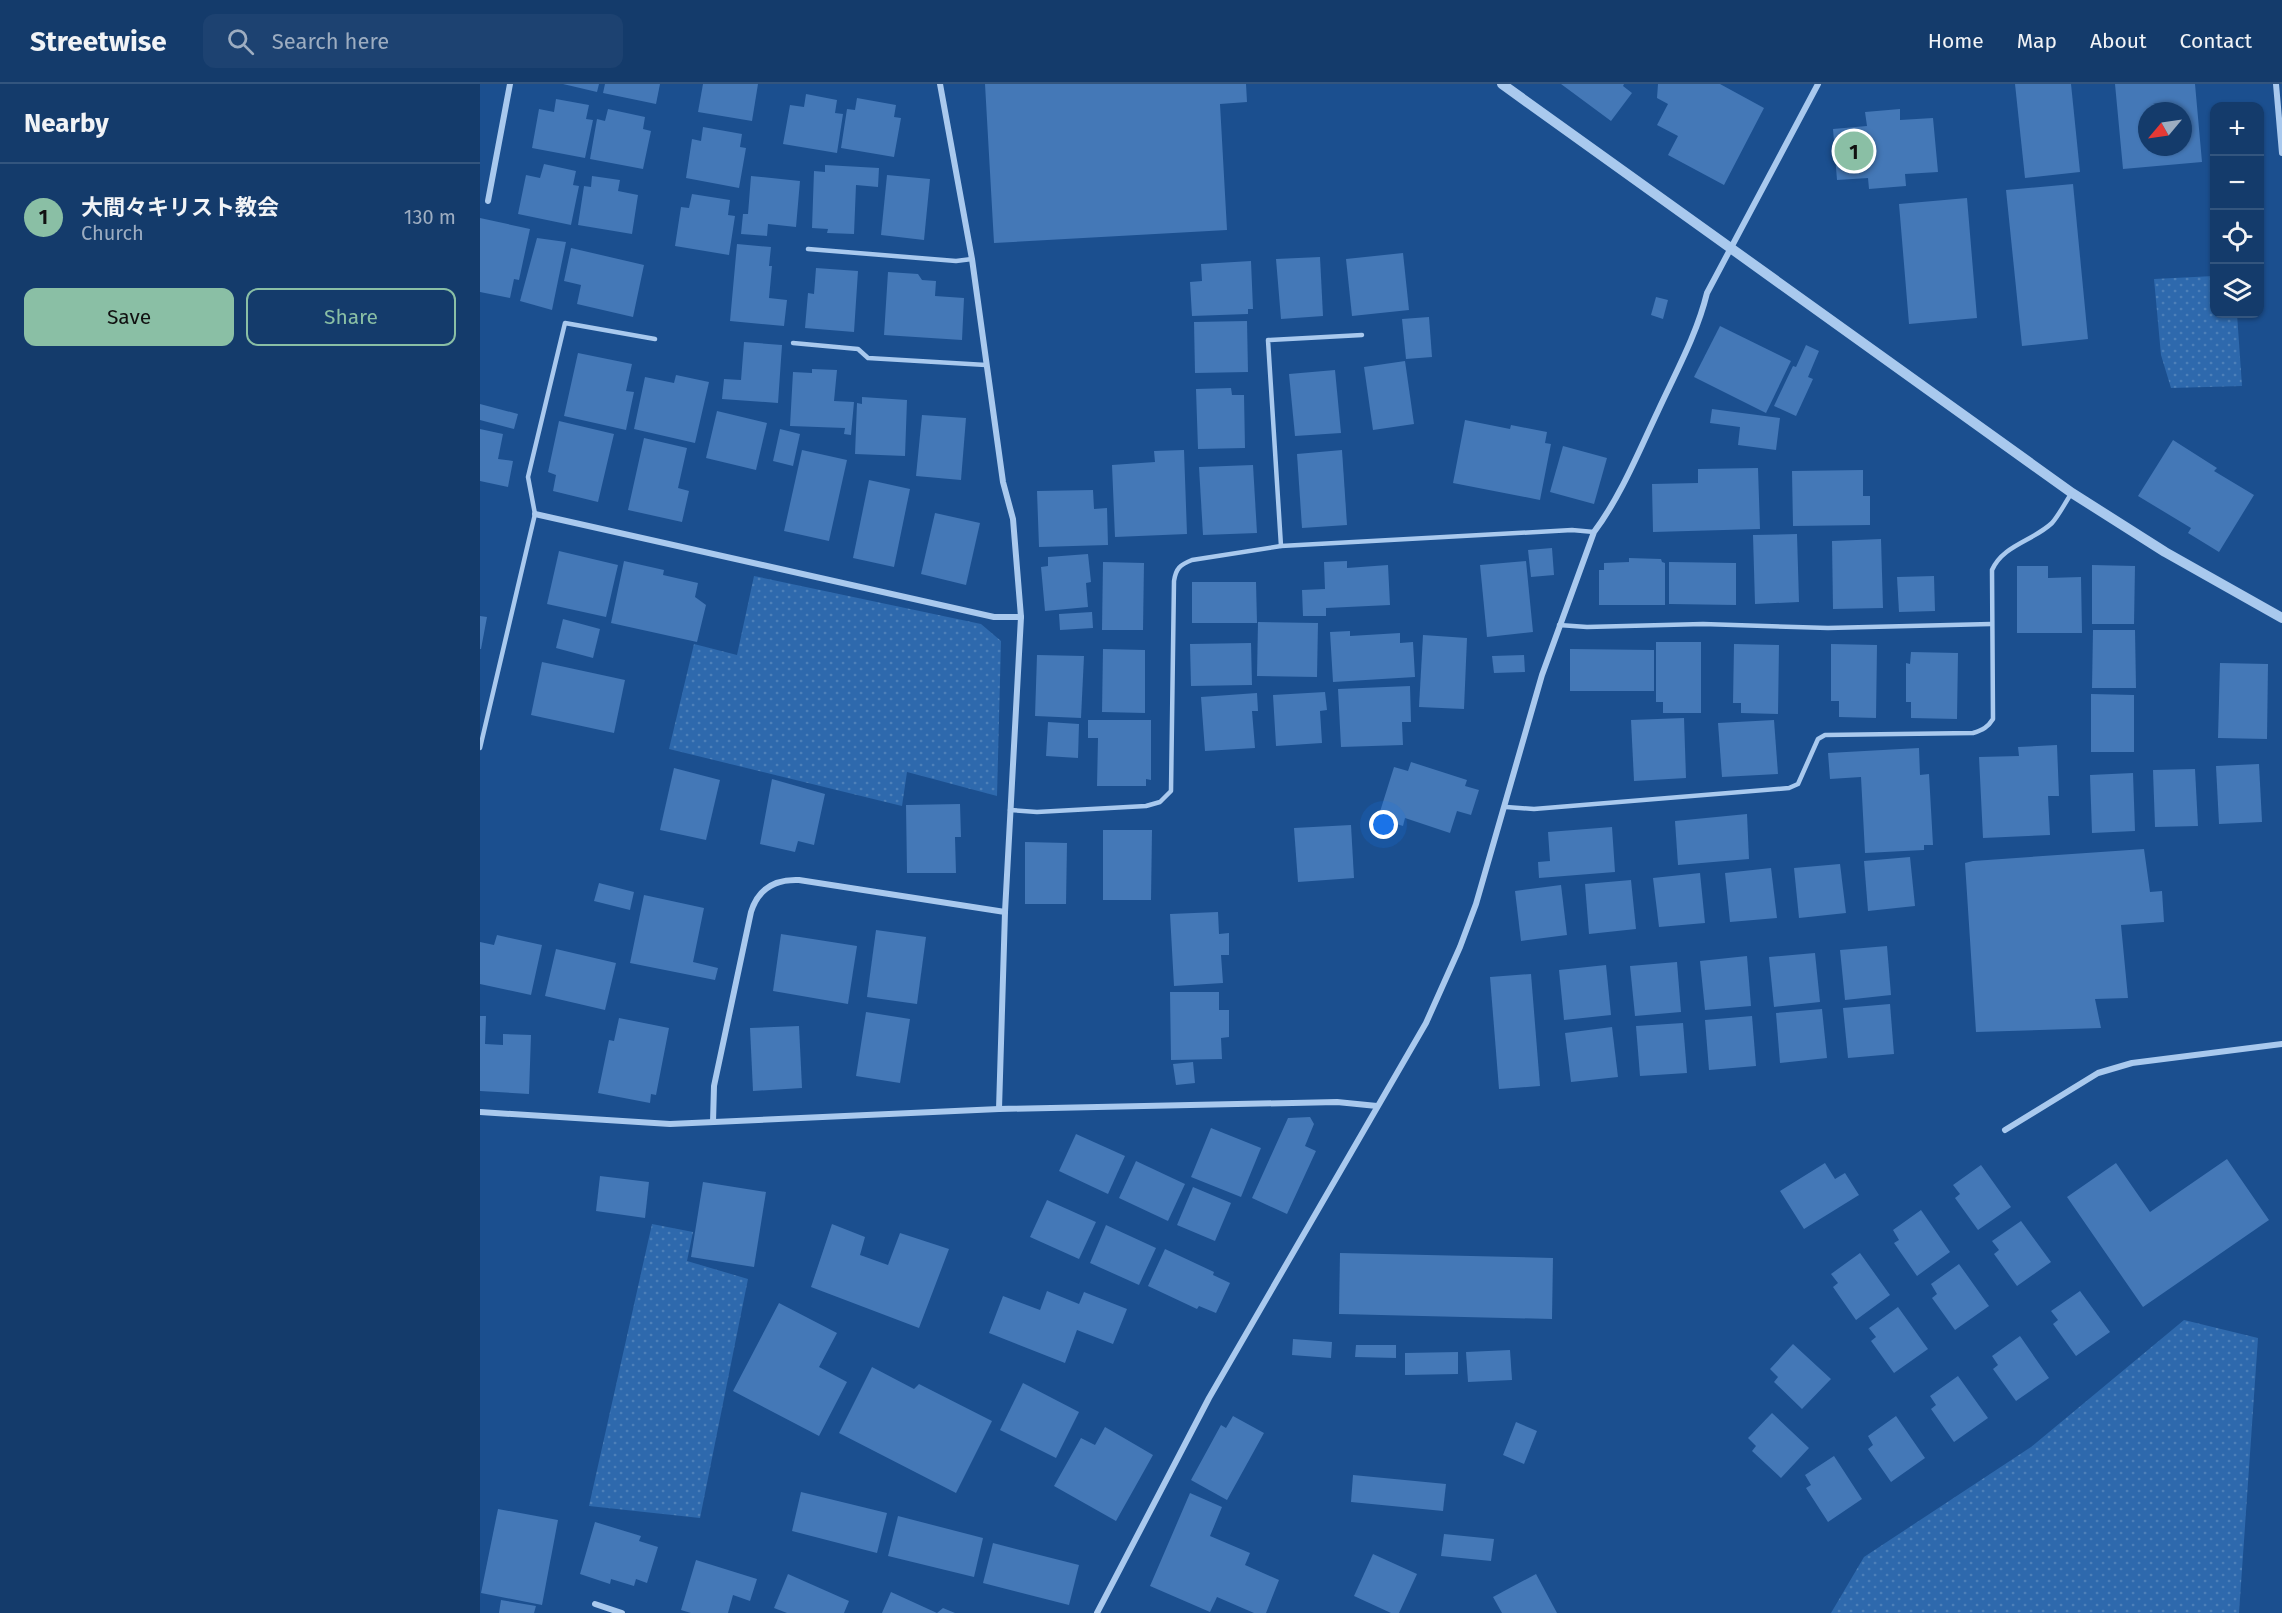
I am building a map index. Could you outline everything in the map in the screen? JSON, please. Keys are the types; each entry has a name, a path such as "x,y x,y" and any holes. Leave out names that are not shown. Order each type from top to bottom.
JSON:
{"street":[{"path":"488,201 510,84"},
{"path":"940,84 972,259 1003,482 1013,519 1021,617 1005,912 999,1109"},
{"path":"1502,84 2072,493 2164,552 2282,618"},
{"path":"1096,1613 1209,1398 1426,1023 1452,966 1476,904 1506,807 1528,721 1559,625 1594,532 1605,517 1646,435 1701,318 1707,293 1818,84"},
{"path":"2276,84 2282,153"},
{"path":"535,514 994,617 1021,617"},
{"path":"713,1122 714,1086 751,912 754,901 767,887 776,882 800,880 1005,912"},
{"path":"2005,1130 2098,1073 2132,1063 2282,1044"},
{"path":"480,1112 651,1124 999,1109 1336,1102 1377,1106"},
{"path":"595,1604 621,1613"}],"lane":[{"path":"807,249 956,261 972,259"},
{"path":"480,748 535,514 528,477 565,323 655,339"},
{"path":"1281,546 1268,340 1362,334"},
{"path":"793,343 858,348 868,357 986,365"},
{"path":"1506,807 1534,809 1789,788 1798,784 1818,739 1825,735 1982,731 1993,718 1992,570 2004,554 2052,523 2072,493"},
{"path":"1010,810 1037,812 1146,806 1160,802 1172,790 1175,572 1179,565 1192,560 1281,546 1572,530 1594,532"},
{"path":"1559,625 1587,627 1703,624 1828,628 1991,624"}],"shaded area":[{"path":"2210,276 2210,318 2237,318 2242,386 2171,388 2161,355 2154,279"},
{"path":"754,576 981,624 1001,641 997,796 907,772 902,806 669,749 694,644 737,655"},
{"path":"652,1224 693,1232 687,1261 748,1279 700,1518 589,1506"},
{"path":"2184,1320 2258,1338 2239,1613 1831,1613 1864,1557 2031,1447"}],"building":[{"path":"563,84 599,84 597,92"},
{"path":"605,84 660,84 656,104 603,93"},
{"path":"703,84 758,84 752,121 698,112"},
{"path":"985,84 1246,84 1247,102 1220,104 1227,230 994,243"},
{"path":"1561,84 1624,84 1623,86 1632,93 1611,121"},
{"path":"1658,84 1720,84 1764,108 1724,185 1668,155 1678,136 1657,125 1668,104 1657,98"},
{"path":"2015,84 2071,84 2080,172 2025,178"},
{"path":"2115,84 2195,84 2202,162 2123,169"},
{"path":"806,94 837,100 835,113 843,114 837,153 783,144 790,105 804,107"},
{"path":"857,98 896,105 894,117 901,118 894,157 841,148 847,109 855,110"},
{"path":"556,99 589,105 586,119 593,120 585,158 532,148 539,109 554,112"},
{"path":"608,109 645,117 643,129 651,131 643,169 590,159 597,119 605,121"},
{"path":"1900,109 1900,120 1933,118 1938,172 1905,174 1906,186 1869,189 1868,178 1837,180 1833,129 1867,126 1865,112"},
{"path":"703,127 742,134 740,147 746,148 739,188 686,178 692,139 701,141"},
{"path":"544,164 576,171 573,185 579,186 571,225 518,214 526,175 540,178"},
{"path":"825,165 879,168 878,187 856,185 854,234 827,233 828,229 812,228 814,171 825,172"},
{"path":"887,175 930,179 924,240 881,235"},
{"path":"592,176 620,180 618,191 638,195 632,234 578,225 584,186 591,187"},
{"path":"751,176 800,181 796,227 768,224 767,236 741,234 743,214 748,214"},
{"path":"2073,184 2088,339 2022,346 2006,190"},
{"path":"692,194 730,200 728,215 735,216 729,255 675,246 681,207 689,208"},
{"path":"1967,198 1977,318 1909,324 1899,204"},
{"path":"480,218 530,229 519,280 514,279 510,298 480,292"},
{"path":"537,238 566,242 552,310 520,301"},
{"path":"737,244 771,247 769,298 787,300 784,326 730,321"},
{"path":"571,248 644,265 633,317 577,304 581,285 564,281"},
{"path":"1403,253 1409,310 1352,316 1346,259"},
{"path":"1320,257 1323,316 1281,319 1276,259"},
{"path":"1251,261 1253,309 1248,309 1248,314 1192,316 1190,282 1202,281 1201,264"},
{"path":"816,268 858,271 854,332 805,328 808,293 814,294"},
{"path":"888,272 918,274 922,280 936,281 935,296 964,298 962,340 884,335"},
{"path":"1656,297 1668,300 1663,319 1651,315"},
{"path":"1429,317 1432,357 1406,359 1402,319"},
{"path":"1247,321 1248,372 1195,373 1194,322"},
{"path":"1720,326 1791,361 1766,413 1694,377"},
{"path":"744,342 782,345 778,403 722,399 724,379 741,380"},
{"path":"1806,345 1819,351 1808,377 1813,379 1796,416 1774,406"},
{"path":"578,353 632,364 626,391 634,392 626,430 564,416"},
{"path":"1405,361 1414,424 1373,430 1364,367"},
{"path":"812,369 837,370 834,401 854,402 851,435 844,434 845,428 790,426 793,372 812,373"},
{"path":"1335,370 1341,433 1295,436 1289,374"},
{"path":"676,375 709,382 695,443 634,429 645,377 674,383"},
{"path":"1231,388 1232,395 1244,395 1245,448 1198,449 1196,389"},
{"path":"862,397 907,400 905,456 855,454 857,403 862,404"},
{"path":"480,404 518,414 514,429 480,420"},
{"path":"1712,409 1780,418 1776,450 1738,445 1740,427 1710,423"},
{"path":"717,411 767,423 756,470 706,458"},
{"path":"922,415 966,418 961,480 916,476"},
{"path":"1465,420 1510,429 1511,425 1547,432 1545,443 1551,444 1540,500 1453,483"},
{"path":"559,421 614,434 598,502 553,491 556,475 548,472"},
{"path":"480,429 503,434 498,459 513,461 508,487 480,481"},
{"path":"780,429 800,434 793,466 773,461"},
{"path":"644,438 687,448 678,488 689,491 682,522 628,510"},
{"path":"2173,440 2217,468 2214,471 2254,495 2219,552 2188,533 2191,528 2138,496"},
{"path":"1563,446 1607,458 1594,504 1550,492"},
{"path":"802,450 847,460 829,541 784,531"},
{"path":"1184,450 1187,534 1115,537 1112,465 1155,462 1154,451"},
{"path":"1342,450 1347,525 1302,528 1297,454"},
{"path":"1253,465 1257,533 1203,535 1199,467"},
{"path":"1758,468 1760,529 1653,532 1652,484 1698,483 1698,469"},
{"path":"1863,470 1863,496 1870,496 1870,525 1793,526 1792,471"},
{"path":"869,480 910,489 894,567 853,558"},
{"path":"1093,490 1094,509 1107,508 1108,545 1039,547 1037,491"},
{"path":"935,513 980,523 966,585 921,574"},
{"path":"1797,534 1799,602 1755,604 1753,535"},
{"path":"1881,539 1883,608 1833,609 1832,541"},
{"path":"1552,548 1554,575 1531,577 1528,550"},
{"path":"559,551 618,565 606,617 547,604"},
{"path":"1088,554 1091,582 1086,583 1088,607 1045,611 1041,567 1048,566 1048,557"},
{"path":"1629,558 1661,559 1665,563 1665,605 1599,605 1599,570 1604,570 1604,563 1629,562"},
{"path":"624,561 664,570 663,575 698,583 695,597 706,605 697,642 611,623"},
{"path":"1347,561 1347,568 1388,565 1390,605 1326,608 1326,616 1303,616 1302,590 1325,589 1324,562"},
{"path":"1526,561 1533,632 1487,637 1480,565"},
{"path":"1103,562 1144,563 1143,630 1102,630"},
{"path":"1669,562 1736,563 1736,605 1669,604"},
{"path":"2092,565 2135,566 2134,624 2092,624"},
{"path":"2017,566 2048,566 2048,578 2081,577 2082,633 2017,633"},
{"path":"1934,576 1935,611 1899,612 1897,577"},
{"path":"1192,582 1256,582 1257,623 1192,623"},
{"path":"1092,612 1093,628 1060,630 1059,614"},
{"path":"480,616 487,617 481,649 480,649"},
{"path":"563,619 600,629 593,658 556,648"},
{"path":"1258,622 1318,623 1317,677 1257,676"},
{"path":"2093,630 2135,630 2136,688 2092,688"},
{"path":"1350,631 1350,636 1400,633 1400,643 1413,642 1415,677 1333,682 1330,632"},
{"path":"1423,635 1467,638 1464,709 1419,707"},
{"path":"1656,642 1701,642 1701,713 1663,713 1663,702 1656,702"},
{"path":"1251,643 1252,685 1191,686 1190,644"},
{"path":"1734,644 1779,645 1778,714 1741,713 1741,703 1733,703"},
{"path":"1831,644 1877,645 1876,718 1839,717 1839,701 1831,701"},
{"path":"1103,649 1145,650 1145,713 1102,712"},
{"path":"1570,649 1654,650 1654,691 1570,691"},
{"path":"1911,652 1958,653 1957,719 1911,718 1911,702 1906,702 1906,663 1910,664"},
{"path":"1037,655 1084,656 1081,718 1035,716"},
{"path":"1524,655 1525,672 1494,673 1492,656"},
{"path":"542,662 625,680 614,733 531,715"},
{"path":"2220,663 2268,664 2267,739 2218,738"},
{"path":"1410,686 1411,722 1402,722 1403,745 1341,747 1338,689"},
{"path":"1325,692 1327,710 1320,711 1322,743 1276,746 1273,695"},
{"path":"1257,693 1258,711 1252,711 1255,748 1205,751 1201,697"},
{"path":"2091,694 2134,695 2134,752 2091,752"},
{"path":"1684,718 1686,778 1634,781 1631,720"},
{"path":"1088,720 1151,720 1151,780 1146,779 1146,786 1097,786 1098,738 1088,738"},
{"path":"1774,720 1778,774 1722,777 1718,723"},
{"path":"1048,722 1079,724 1078,758 1046,756"},
{"path":"2057,745 2059,796 2048,796 2050,835 1983,838 1979,757 2019,756 2018,747"},
{"path":"1919,748 1920,775 1929,774 1933,845 1924,845 1924,850 1865,853 1861,777 1830,779 1828,753"},
{"path":"1411,762 1467,780 1465,786 1479,790 1471,815 1457,811 1450,833 1405,818 1403,826 1378,818 1394,767 1408,771"},
{"path":"2259,764 2262,822 2219,824 2216,766"},
{"path":"674,768 720,780 706,840 660,830"},
{"path":"2195,769 2198,826 2155,827 2153,770"},
{"path":"2133,773 2135,831 2092,833 2090,775"},
{"path":"772,779 825,794 814,845 798,841 795,852 760,844"},
{"path":"960,804 961,837 955,837 956,873 907,873 906,805"},
{"path":"1747,814 1749,859 1678,865 1675,821"},
{"path":"1351,825 1354,878 1298,882 1294,828"},
{"path":"1612,827 1615,872 1539,878 1538,862 1550,861 1548,832"},
{"path":"1103,830 1152,830 1151,900 1103,900"},
{"path":"1025,842 1067,843 1066,904 1025,904"},
{"path":"2144,849 2150,892 2162,891 2164,922 2121,925 2128,998 2095,999 2101,1028 1976,1032 1965,863"},
{"path":"1910,857 1915,906 1868,911 1864,861"},
{"path":"1840,864 1846,913 1799,918 1794,868"},
{"path":"1771,868 1777,918 1730,922 1725,873"},
{"path":"1700,873 1705,923 1659,927 1653,878"},
{"path":"1631,880 1636,929 1589,934 1585,884"},
{"path":"599,883 634,892 630,910 594,901"},
{"path":"1561,885 1567,935 1521,941 1515,891"},
{"path":"644,895 704,908 693,962 718,968 715,980 630,963"},
{"path":"1218,912 1219,934 1229,933 1229,955 1221,955 1223,983 1174,986 1170,914"},
{"path":"876,930 926,937 917,1004 867,997"},
{"path":"781,934 857,946 848,1004 773,991"},
{"path":"497,935 542,945 531,995 480,984 480,942 494,945"},
{"path":"1887,946 1891,995 1845,1000 1840,950"},
{"path":"556,949 616,963 605,1010 545,996"},
{"path":"1815,953 1820,1002 1774,1007 1769,957"},
{"path":"1747,956 1751,1006 1705,1010 1700,961"},
{"path":"1677,962 1681,1012 1635,1016 1630,966"},
{"path":"1606,965 1611,1015 1564,1020 1559,970"},
{"path":"1531,974 1540,1086 1499,1089 1490,977"},
{"path":"1170,992 1219,992 1219,1010 1229,1010 1229,1037 1221,1038 1222,1059 1171,1060"},
{"path":"1890,1004 1894,1054 1848,1058 1843,1008"},
{"path":"1822,1009 1827,1058 1780,1063 1776,1013"},
{"path":"866,1012 910,1019 900,1083 856,1076"},
{"path":"480,1016 486,1016 485,1044 503,1045 503,1034 531,1035 529,1094 480,1091"},
{"path":"1752,1016 1756,1066 1709,1070 1705,1020"},
{"path":"619,1018 669,1028 656,1095 651,1094 650,1103 598,1093 609,1040 614,1041"},
{"path":"1683,1023 1687,1073 1640,1076 1636,1026"},
{"path":"799,1026 802,1088 753,1091 750,1028"},
{"path":"1612,1027 1618,1077 1571,1082 1565,1033"},
{"path":"1193,1062 1195,1083 1176,1085 1173,1064"},
{"path":"1310,1117 1314,1124 1305,1146 1316,1151 1287,1214 1252,1198 1288,1118"},
{"path":"1211,1128 1261,1148 1241,1197 1191,1177"},
{"path":"1076,1134 1125,1156 1108,1194 1059,1171"},
{"path":"2227,1159 2269,1220 2143,1307 2067,1197 2116,1163 2150,1212"},
{"path":"1136,1161 1185,1184 1168,1221 1119,1198"},
{"path":"1825,1163 1835,1179 1845,1173 1859,1195 1804,1229 1780,1191"},
{"path":"1981,1165 2011,1207 1978,1230 1955,1198 1960,1194 1953,1185"},
{"path":"600,1176 649,1182 645,1218 596,1211"},
{"path":"703,1182 766,1192 754,1267 691,1257"},
{"path":"1193,1187 1231,1203 1215,1241 1177,1225"},
{"path":"1047,1200 1096,1222 1079,1259 1030,1237"},
{"path":"1921,1210 1950,1252 1917,1276 1894,1243 1899,1240 1893,1230"},
{"path":"2021,1221 2051,1262 2017,1286 1994,1254 1999,1250 1992,1241"},
{"path":"832,1224 865,1237 860,1255 888,1265 900,1233 949,1249 919,1328 811,1287"},
{"path":"1106,1225 1156,1248 1139,1285 1090,1263"},
{"path":"1165,1249 1214,1272 1213,1275 1230,1283 1216,1313 1199,1306 1197,1309 1148,1286"},
{"path":"1340,1253 1553,1258 1552,1319 1339,1314"},
{"path":"1860,1253 1890,1295 1856,1320 1833,1287 1838,1283 1831,1274"},
{"path":"1959,1264 1989,1306 1955,1330 1932,1298 1937,1294 1931,1284"},
{"path":"1047,1291 1079,1304 1084,1292 1127,1309 1113,1344 1077,1330 1065,1363 989,1333 1003,1296 1040,1310"},
{"path":"2080,1291 2110,1332 2076,1356 2053,1324 2058,1320 2051,1311"},
{"path":"779,1303 837,1333 819,1367 847,1382 819,1436 733,1391"},
{"path":"1898,1307 1928,1349 1894,1373 1871,1341 1876,1337 1869,1328"},
{"path":"2020,1336 2049,1378 2016,1401 1993,1369 1998,1365 1992,1356"},
{"path":"1293,1339 1332,1342 1331,1358 1292,1355"},
{"path":"1793,1344 1831,1379 1802,1409 1774,1382 1778,1377 1770,1369"},
{"path":"1356,1345 1396,1345 1396,1358 1355,1357"},
{"path":"1510,1350 1512,1380 1468,1382 1466,1352"},
{"path":"1458,1352 1458,1374 1405,1375 1405,1353"},
{"path":"872,1367 914,1389 919,1384 992,1421 956,1493 839,1433"},
{"path":"1958,1376 1988,1418 1954,1442 1931,1409 1936,1405 1930,1396"},
{"path":"1023,1383 1079,1412 1056,1458 1000,1430"},
{"path":"1772,1413 1809,1448 1781,1478 1752,1451 1756,1446 1748,1438"},
{"path":"1233,1416 1264,1433 1227,1500 1191,1480 1221,1425 1226,1428"},
{"path":"1896,1416 1925,1458 1891,1482 1868,1449 1873,1445 1868,1436"},
{"path":"1516,1422 1537,1431 1524,1464 1503,1455"},
{"path":"1105,1427 1153,1455 1116,1521 1054,1486 1081,1438 1095,1445"},
{"path":"1834,1456 1862,1499 1828,1522 1806,1488 1811,1485 1805,1475"},
{"path":"1353,1475 1446,1484 1443,1511 1351,1502"},
{"path":"801,1492 887,1513 877,1553 792,1531"},
{"path":"1190,1493 1222,1507 1210,1536 1250,1553 1245,1565 1279,1580 1266,1613 1254,1613 1217,1597 1210,1612 1150,1586"},
{"path":"498,1509 558,1520 542,1605 481,1593"},
{"path":"898,1516 983,1538 974,1577 888,1556"},
{"path":"595,1522 641,1536 639,1541 658,1547 647,1583 636,1579 634,1586 611,1579 610,1584 580,1574"},
{"path":"1444,1534 1494,1539 1491,1561 1441,1556"},
{"path":"993,1543 1079,1565 1069,1605 983,1583"},
{"path":"1373,1554 1417,1574 1399,1613 1391,1613 1354,1596"},
{"path":"696,1560 757,1579 750,1601 733,1595 728,1613 691,1613 681,1610"},
{"path":"788,1574 849,1601 844,1613 787,1613 774,1608"},
{"path":"1536,1574 1557,1613 1502,1613 1493,1597"},
{"path":"891,1592 937,1613 882,1613"},
{"path":"501,1600 536,1606 534,1613 499,1613"},
{"path":"943,1608 955,1613 937,1613"}],"place":[{"name":"大間々キリスト教会","path":"1854,151"}]}
